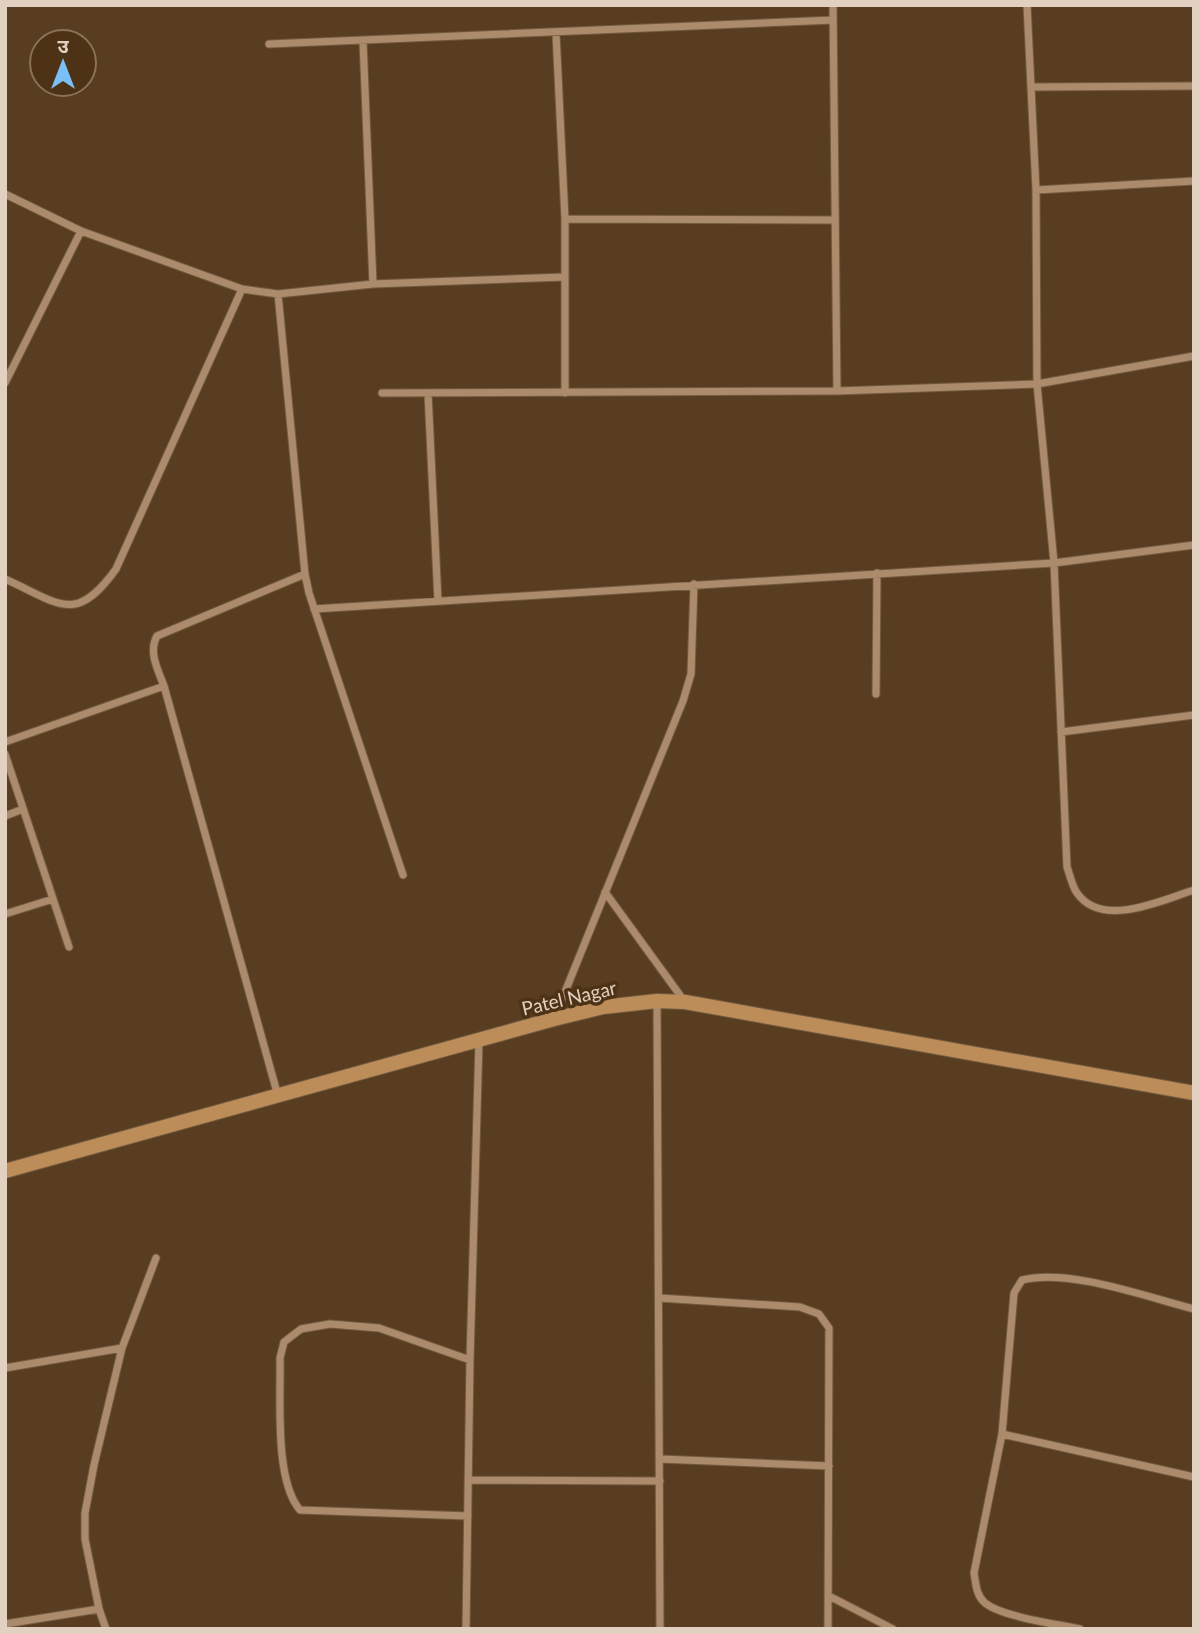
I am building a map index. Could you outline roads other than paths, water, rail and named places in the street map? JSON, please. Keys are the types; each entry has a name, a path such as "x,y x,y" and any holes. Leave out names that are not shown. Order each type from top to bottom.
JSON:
{"street":[{"path":"833,5 837,391"},
{"path":"1027,5 1036,190 1037,384 1054,563 1067,867 1077,894 1099,910 1131,910 1194,890"},
{"path":"269,44 833,20"},
{"path":"556,33 565,219 565,393"},
{"path":"363,41 373,284"},
{"path":"1031,87 1194,86"},
{"path":"1036,190 1194,181"},
{"path":"5,194 81,231 242,289 278,294 373,284 565,277"},
{"path":"565,219 835,220"},
{"path":"5,383 81,231"},
{"path":"5,579 62,605 83,604 102,589 116,569 242,289"},
{"path":"278,294 305,575 403,875"},
{"path":"382,394 837,391 1037,384 1194,356"},
{"path":"428,394 438,601"},
{"path":"314,609 1054,563 1194,544"},
{"path":"876,694 877,573"},
{"path":"278,1096 164,686 153,655 153,645 157,636 305,575"},
{"path":"554,1019 683,701 691,674 694,584"},
{"path":"5,742 164,686"},
{"path":"1061,732 1194,715"},
{"path":"5,754 69,947"},
{"path":"5,816 23,809"},
{"path":"605,892 685,1002"},
{"path":"5,914 53,899"},
{"path":"657,1001 660,1629"},
{"name":"Patel Nagar","path":"5,1171 554,1019 603,1007 657,1001 685,1002 1194,1093"},
{"path":"466,1629 479,1041"},
{"path":"106,1629 99,1609 85,1539 85,1513 122,1348 156,1258"},
{"path":"1080,1629 1005,1612 984,1602 976,1590 975,1573 1002,1434 1014,1293 1022,1280 1037,1276 1072,1279 1194,1309"},
{"path":"659,1298 800,1307 819,1314 829,1328 828,1629"},
{"path":"468,1516 300,1510 291,1499 283,1469 280,1357 284,1342 301,1329 330,1324 379,1328 470,1360"},
{"path":"5,1368 122,1348"},
{"path":"1002,1434 1194,1477"},
{"path":"660,1459 829,1466"},
{"path":"468,1480 660,1481"},
{"path":"829,1596 893,1629"},
{"path":"5,1624 99,1609"}]}
